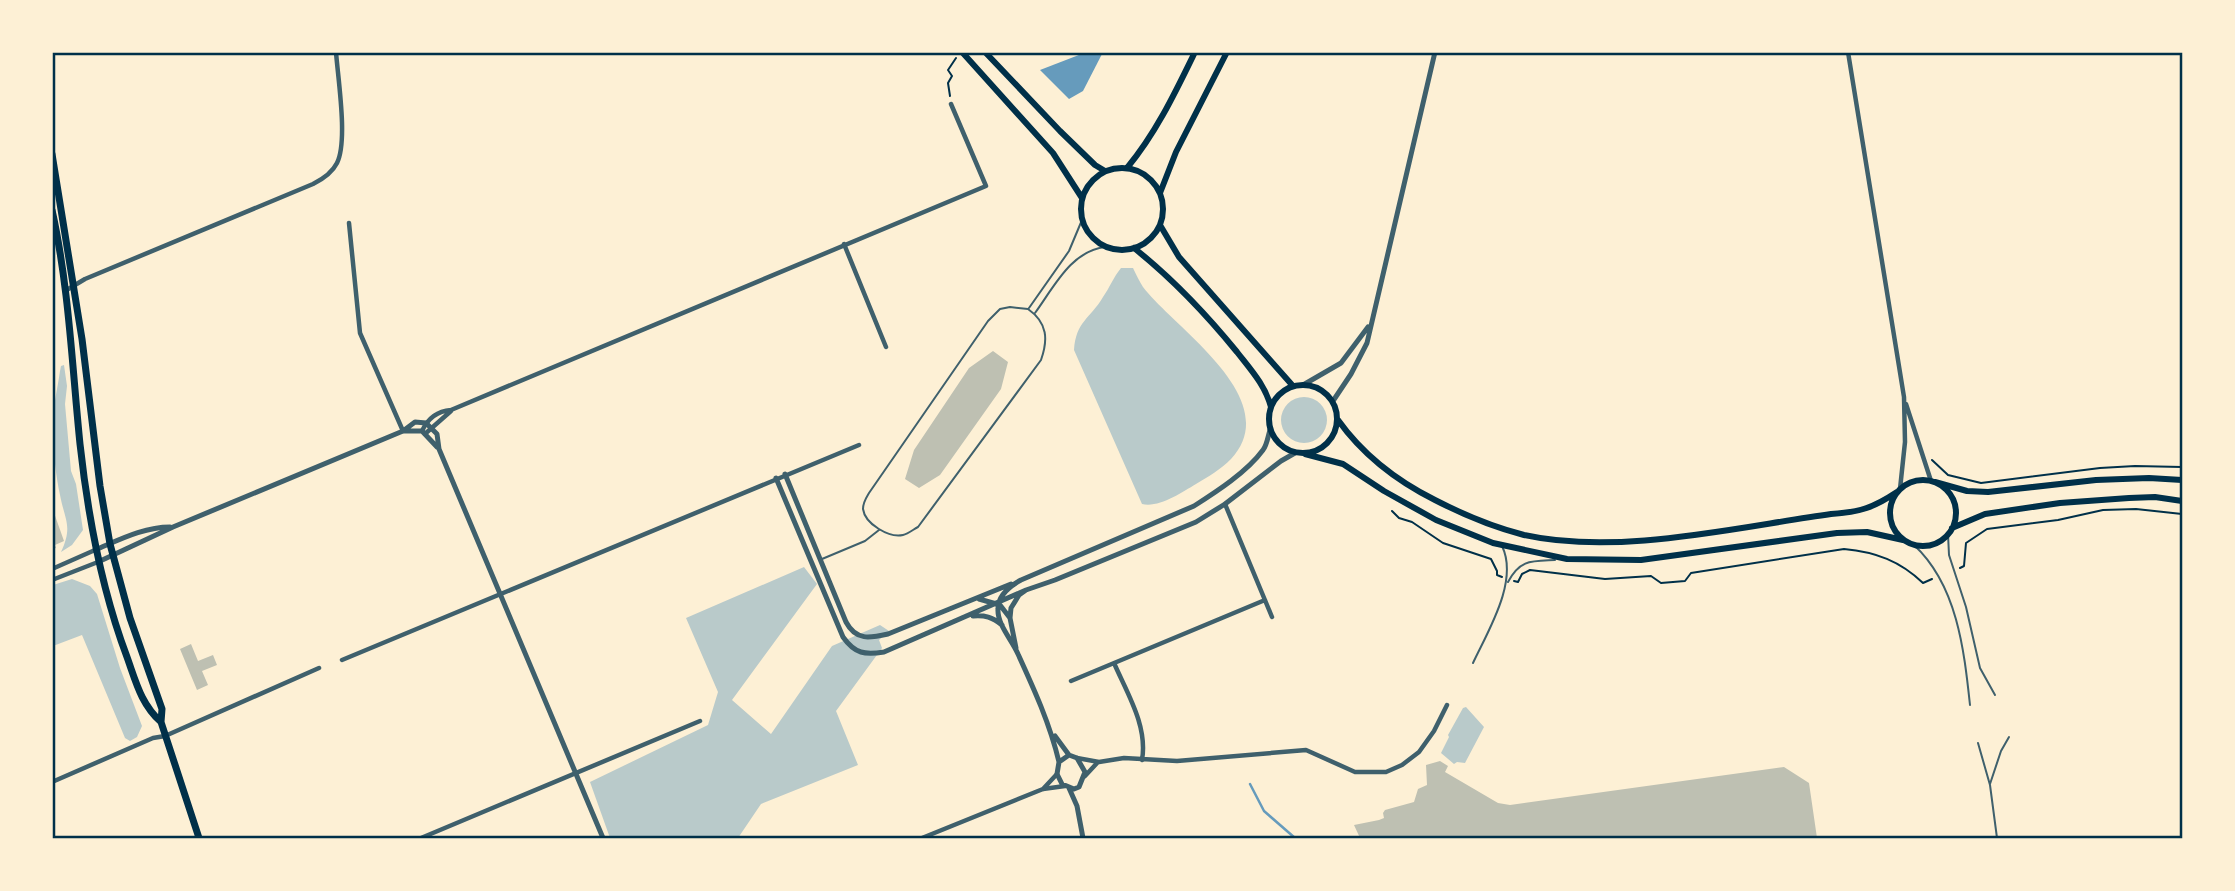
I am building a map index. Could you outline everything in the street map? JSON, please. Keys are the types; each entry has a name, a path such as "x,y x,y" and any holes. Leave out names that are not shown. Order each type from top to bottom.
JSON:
{"highway":[{"path":"52,154 74,286 110,544 130,618 162,709 160,722"},
{"path":"52,210 65,291 80,446 95,550 117,631 135,681 147,709 160,722 199,838"}],"main road":[{"path":"962,52 1053,153 1082,198"},
{"path":"985,52 1084,154 1105,171"},
{"path":"1127,168 1161,119 1195,52"},
{"path":"1160,192 1176,152 1227,52"},
{"path":"1127,168 1141,172 1152,180 1160,192 1163,203 1160,225 1145,243 1135,248 1117,250 1105,247 1090,235 1082,220 1082,198 1087,187 1105,171 1127,168"},
{"path":"1160,225 1179,257 1293,386"},
{"path":"1135,248 1171,279 1216,326 1266,388 1271,407"},
{"path":"2182,480 2101,480 1988,492 1967,491 1933,481 1914,481 1876,506 1858,512 1831,513 1625,542 1568,540 1527,535 1489,525 1414,489 1387,471 1353,441 1338,420 1333,401 1320,389 1293,386 1276,398 1269,418 1270,430 1280,445 1295,453 1343,464 1436,520 1501,545 1567,559 1641,560 1837,533 1867,532 1925,546 1936,543 1950,531 1985,514 2060,503 2129,498 2155,497 2182,501"},
{"path":"1305,454 1315,452 1332,439 1338,420"},
{"path":"1933,481 1944,487 1955,506 1955,517 1950,531"},
{"path":"1898,490 1891,502 1891,523 1903,540"}],"street":[{"path":"65,291 86,278 313,184 332,170 338,162 342,146 336,52"},
{"path":"1333,401 1367,344 1435,52"},
{"path":"1848,52 1903,397 1905,442 1898,490"},
{"path":"424,432 435,415 986,186 951,104"},
{"path":"349,223 360,333 403,431"},
{"path":"844,244 886,347"},
{"path":"1303,385 1341,363 1370,325"},
{"path":"1903,397 1933,481"},
{"path":"52,580 403,431 415,422 429,425 437,434 439,449 603,838"},
{"path":"785,474 850,631 857,636 869,638 888,634 976,599 1194,506 1218,491 1264,449 1270,430"},
{"path":"403,431 424,432 439,449"},
{"path":"342,660 859,445"},
{"path":"776,478 843,637 849,645 863,654 884,652 1026,590 1196,522 1295,453"},
{"path":"1225,504 1272,617"},
{"path":"52,569 157,527 173,527"},
{"path":"1021,580 1006,591 998,604 998,611 1053,734 1059,762 1057,774 1042,789"},
{"path":"1017,652 1010,618 1011,608 1018,596 1026,590"},
{"path":"976,599 998,604 1010,618"},
{"path":"1071,681 1265,600"},
{"path":"957,620 984,615 1002,625"},
{"path":"1114,663 1142,728 1145,746 1142,760"},
{"path":"52,782 319,668"},
{"path":"1053,734 1069,755 1099,762 1124,758 1177,761 1306,750 1355,772 1386,772 1402,765 1419,752 1434,732 1447,705"},
{"path":"421,838 700,721"},
{"path":"1059,762 1069,755"},
{"path":"1077,758 1085,775"},
{"path":"1083,838 1077,806 1079,787 1085,775 1099,762"},
{"path":"1057,774 1077,806"},
{"path":"922,838 1042,789 1079,787"}],"lane":[{"path":"1028,309 1069,251 1082,220"},
{"path":"1035,314 1074,260 1086,251 1105,247"},
{"path":"1010,307 1028,309 1035,314 1047,335 1041,360 918,527 904,535 891,535 870,522 863,509 869,493 988,321 1000,309 1010,307"},
{"path":"813,563 865,541 880,529"},
{"path":"1950,531 1949,555 1970,622 1980,668 1995,695"},
{"path":"1501,545 1508,565 1504,588"},
{"path":"1914,545 1935,567 1948,596 1958,629 1970,705"},
{"path":"1473,663 1504,588 1517,567 1525,562 1567,559"},
{"path":"1990,785 2001,751 2009,737"},
{"path":"1978,743 1990,785 1997,838"}],"path":[{"path":"951,104 948,83 951,76 948,70 956,58"},
{"path":"1933,461 1948,475 1980,483 2100,468 2182,467"},
{"path":"1962,567 1966,542 1987,530 2058,520 2103,510 2136,509 2182,514"},
{"path":"1664,583 1685,581 1692,573 1844,549 1868,551 1888,558 1903,566 1923,583 1934,579"}],"shaded area":[{"path":"1121,268 1133,268 1143,287 1158,304 1220,366 1236,389 1245,413 1244,436 1231,459 1214,473 1170,499 1149,505 1142,504 1074,350 1081,326"},
{"path":"64,365 71,471 76,484 83,530 72,545 61,552 67,536 67,524 57,481 52,428 60,371"},
{"path":"1304,397 1320,404 1327,420 1320,436 1304,443 1288,436 1281,420 1288,404"},
{"path":"804,567 817,584 732,700 771,734 832,646 880,625 889,631 879,640 882,648 836,711 858,765 761,804 738,838 610,838 590,782 708,725 718,692 686,618"},
{"path":"72,579 90,586 97,594 120,668 142,726 137,737 130,741 125,738 82,635 53,646 53,585"},
{"path":"1466,707 1484,727 1465,763 1454,764 1441,753 1448,735"}],"water":[{"path":"1084,53 1102,54 1083,91 1069,99 1040,70"}],"building":[{"path":"993,351 1008,362 1001,389 940,475 919,488 905,479 914,450 969,368"},
{"path":"53,510 64,541 52,549"},
{"path":"191,644 198,661 213,655 217,665 202,671 208,685 197,690 180,649"},
{"path":"1440,761 1448,766 1445,772 1498,803 1510,805 1784,767 1809,783 1817,838 1360,838 1354,825 1379,820 1384,818 1385,810 1414,802 1418,789 1427,785 1426,765"}],"waterway":[{"path":"1250,784 1264,811 1295,838"}]}
